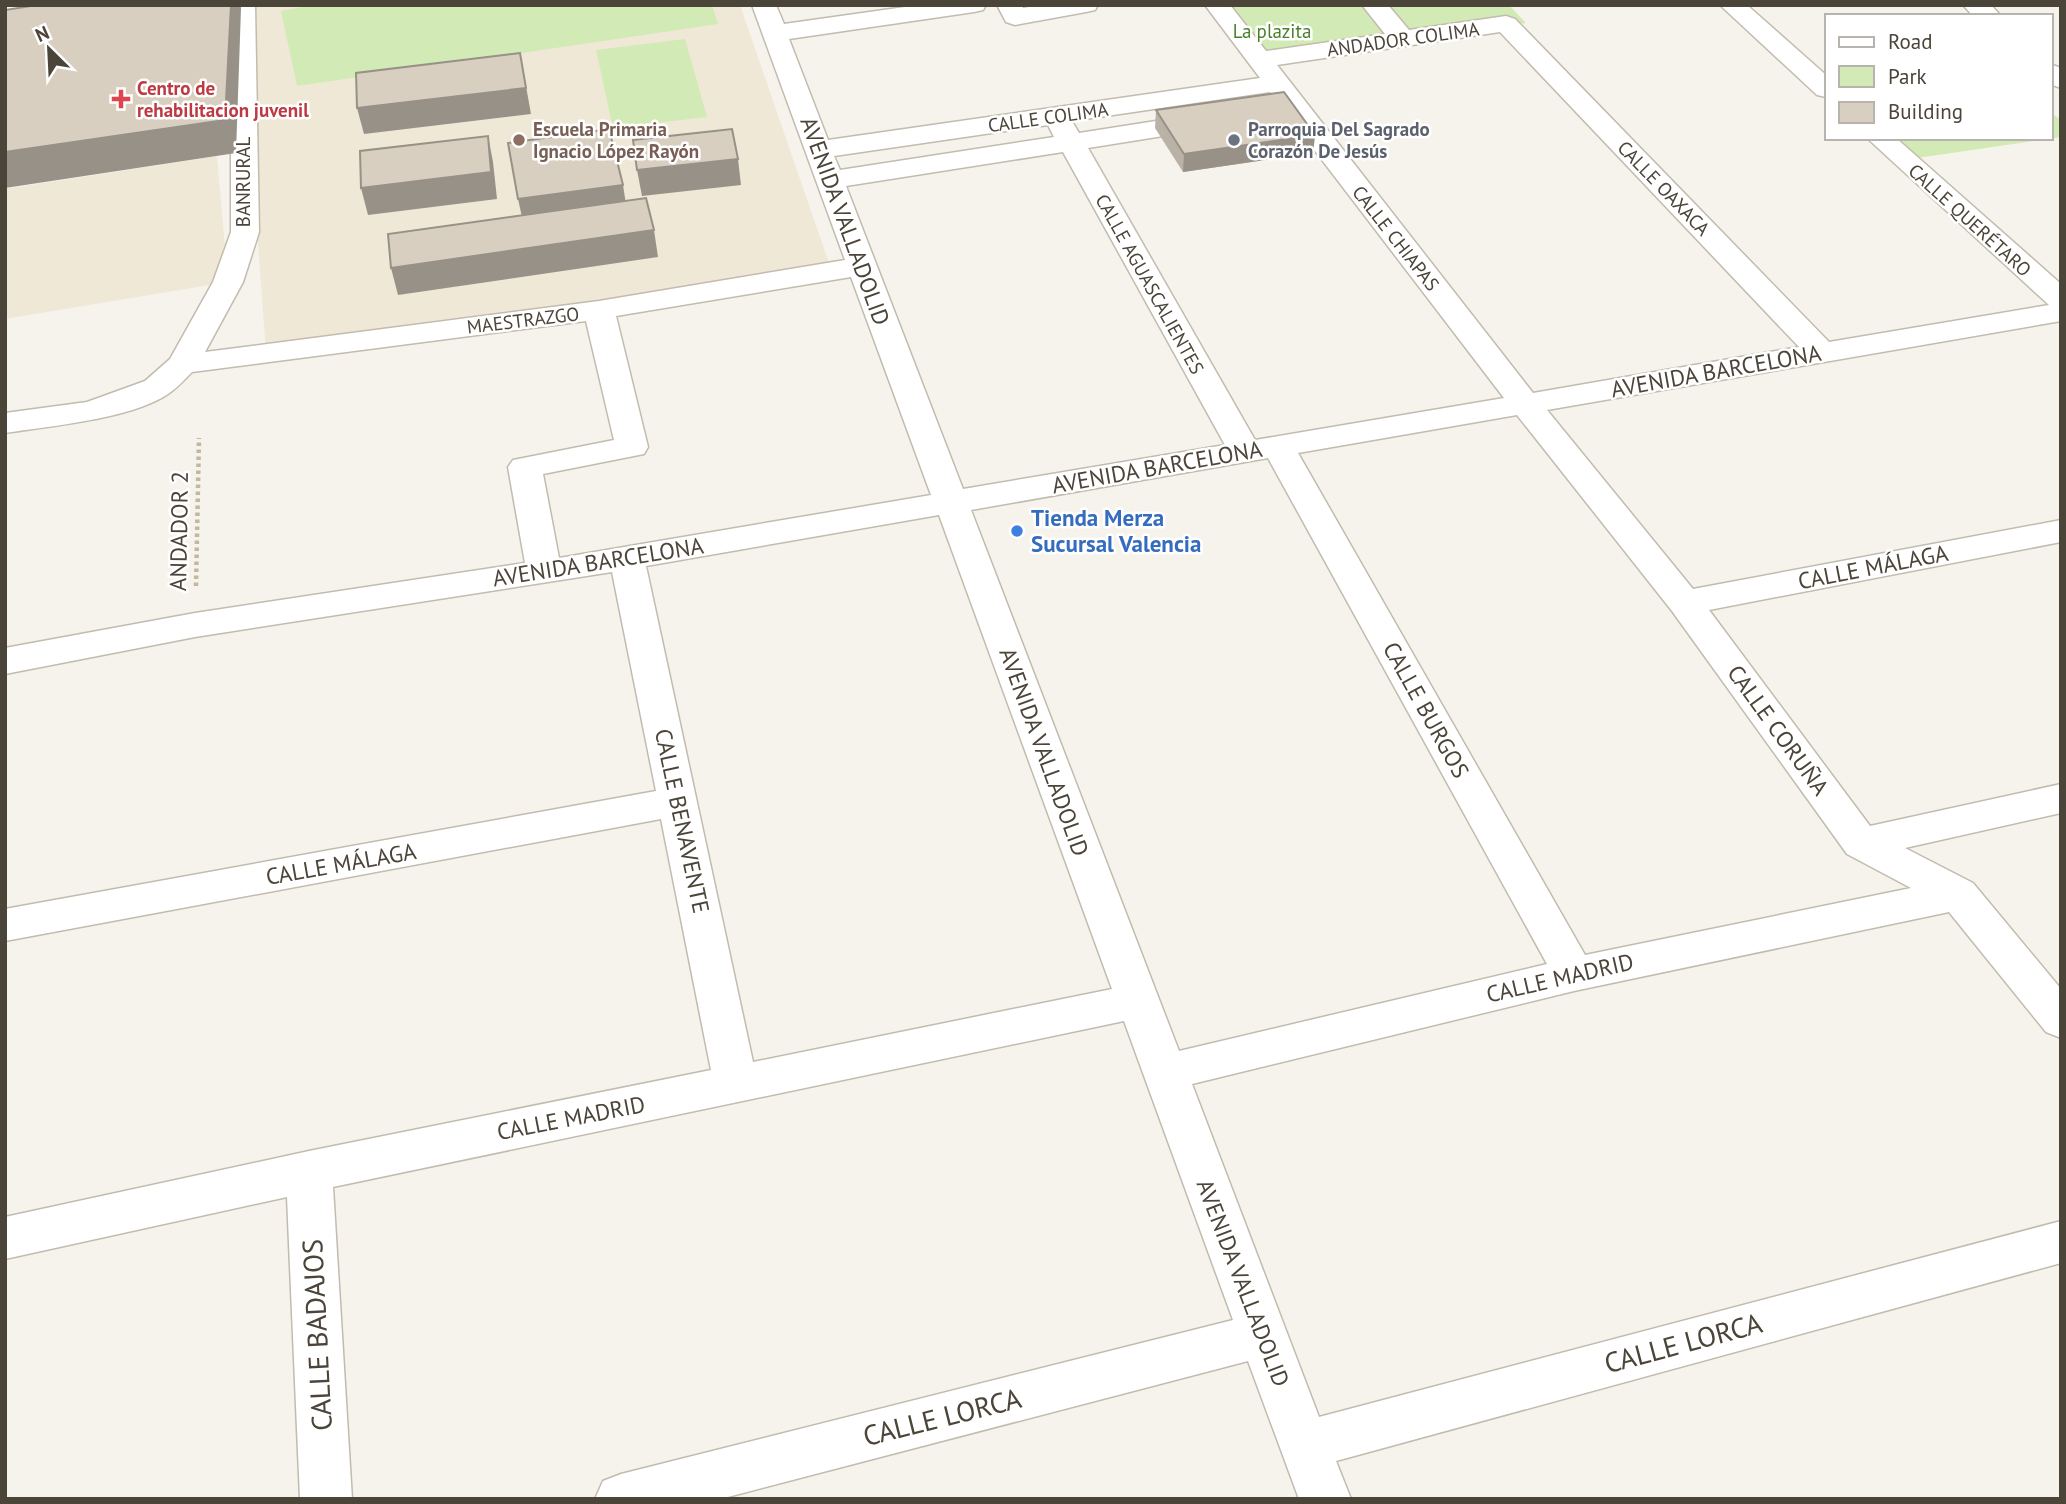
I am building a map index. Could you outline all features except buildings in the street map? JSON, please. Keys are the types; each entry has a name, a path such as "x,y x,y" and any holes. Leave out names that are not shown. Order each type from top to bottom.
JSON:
{"street":[{"name":"BANRURAL","path":"5,423 89,411 121,402 156,387 183,364 228,282 245,232 243,5"},
{"name":"AVENIDA VALLADOLID","path":"764,5 1325,1499"},
{"path":"775,33 974,5"},
{"path":"1012,11 1086,5"},
{"name":"CALLE CHIAPAS","path":"1217,5 1277,83 1282,110 1524,404"},
{"path":"1374,5 1403,39"},
{"path":"1732,5 1825,88"},
{"name":"ANDADOR COLIMA","path":"1258,60 1506,24"},
{"name":"CALLE OAXACA","path":"1506,24 1822,353"},
{"name":"CALLE COLIMA","path":"819,150 1277,83"},
{"name":"CALLE AGUASCALIENTES","path":"1056,116 1261,449"},
{"path":"830,180 1231,117"},
{"name":"CALLE QUERÉTARO","path":"1882,140 2061,300"},
{"name":"MAESTRAZGO","path":"183,364 599,310 862,267"},
{"path":"544,572 525,467 632,447 599,310"},
{"name":"AVENIDA BARCELONA","path":"5,661 195,625 544,572 2061,312"},
{"name":"CALLE CORUÑA","path":"1524,404 1685,603 1861,843 1958,894 2061,1020"},
{"name":"CALLE BURGOS","path":"1261,449 1574,974"},
{"name":"CALLE MÁLAGA","path":"1685,603 2061,531"},
{"name":"CALLE BENAVENTE","path":"627,558 736,1085"},
{"path":"1861,843 2061,798"},
{"name":"CALLE MÁLAGA","path":"5,925 677,802"},
{"name":"CALLE MADRID","path":"1163,1073 1574,974 1958,894"},
{"name":"CALLE MADRID","path":"5,1238 309,1171 1136,1001"},
{"name":"CALLE BADAJOS","path":"309,1171 326,1499"},
{"name":"CALLE LORCA","path":"1305,1445 2061,1242"},
{"name":"CALLE LORCA","path":"621,1499 1263,1335"}],"path":[{"name":"ANDADOR 2","path":"195,625 199,438"}],"shaded area":[{"name":"Escuela Primaria Ignacio López Rayón","path":"257,5 740,5 832,272 266,353 241,8"},
{"path":"217,156 228,282 5,319 5,189"}],"green space":[{"path":"314,5 712,5 718,24 297,86 281,11"},
{"name":"La plazita","path":"1218,5 1509,5 1526,23 1258,60"},
{"path":"685,39 707,117 613,128 596,50"},
{"path":"2052,113 2061,120 2061,137 2052,138"},
{"path":"1882,140 2040,140 1903,160"}],"place":[{"name":"Centro de rehabilitacion juvenil","path":"121,99"},
{"name":"Escuela Primaria Ignacio López Rayón","path":"519,140"},
{"name":"Parroquia Del Sagrado Corazón De Jesús","path":"1234,140"},
{"name":"Tienda Merza Sucursal Valencia","path":"1017,531"}]}
